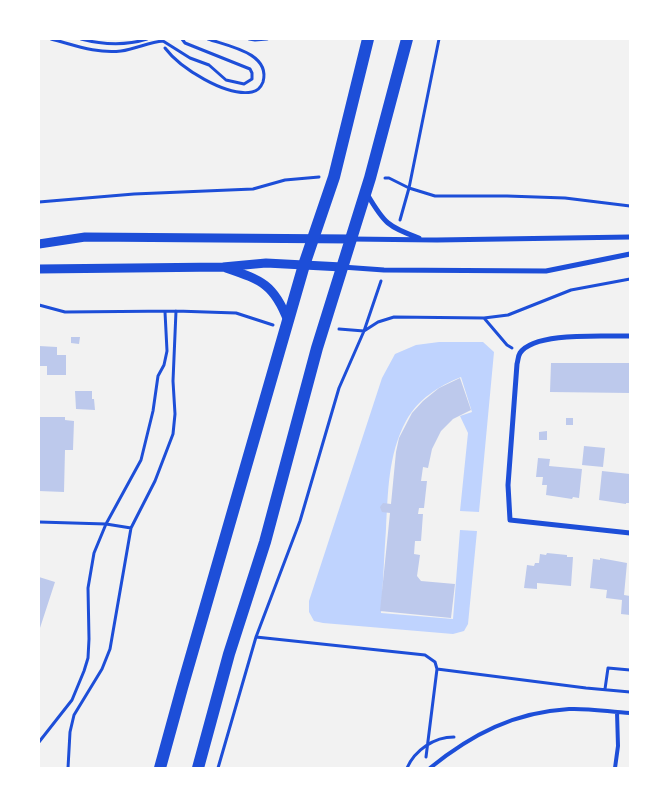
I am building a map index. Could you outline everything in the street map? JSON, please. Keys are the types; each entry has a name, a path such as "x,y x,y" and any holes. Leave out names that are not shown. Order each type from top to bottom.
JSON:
{"main road":[{"path":"160,768 184,678 304,265 334,177 368,39"},
{"path":"198,768 228,654 265,542 317,348 370,178 407,39"}],"street":[{"path":"366,191 380,217 397,230 425,240"},
{"path":"39,244 85,237 425,240 630,237"},
{"path":"39,269 223,268 266,263 384,270 546,271 630,254"},
{"path":"223,268 258,279 272,290 283,307 288,321"},
{"path":"630,336 549,338 535,342 520,353 517,364 508,485 510,520 630,533"}],"lane":[{"path":"430,768 493,726 528,715 571,709 630,713"},
{"path":"615,768 618,746 617,712"}],"path":[{"path":"52,39 87,49 110,51 132,49 163,41 190,58 209,65 226,80 244,84 252,79 250,69 185,43 182,39"},
{"path":"81,39 110,44 130,43 147,39"},
{"path":"165,48 183,66 213,83 238,91 254,92 258,90 263,82 264,70 257,60 242,50 208,39"},
{"path":"248,39 267,39"},
{"path":"409,188 438,39"},
{"path":"39,202 134,194 253,189 285,180 334,177"},
{"path":"370,178 389,178 409,188 435,196 565,198 630,206"},
{"path":"218,768 256,637 300,521 339,388 364,331 378,322 394,317 484,318 508,315 572,290 630,279"},
{"path":"39,305 65,312 176,311 236,313"},
{"path":"68,768 70,732 74,715 102,669 110,649 132,528 155,481 173,434 175,414 173,381 176,311"},
{"path":"39,742 72,700 84,671 88,648 88,588 94,553 106,524 141,460 153,411 158,376 164,365 167,351 165,312"},
{"path":"484,318 507,345 520,353"},
{"path":"39,522 106,524 132,528"},
{"path":"256,637 425,655 435,662 437,669 425,762"},
{"path":"605,689 608,668 630,670"},
{"path":"437,669 630,692"},
{"path":"407,768 417,752 428,745 449,737 473,738"}],"water":[{"path":"439,342 483,342 494,352 479,512 460,511 468,433 460,416 472,412 461,377 437,389 423,400 411,413 400,434 392,460 388,488 381,613 453,619 460,530 477,531 468,624 464,631 453,634 314,621 309,612 309,601 382,378 395,354 416,345"}],"building":[{"path":"71,337 80,337 79,344 71,343"},
{"path":"39,346 57,347 57,355 66,355 66,375 47,375 47,366 39,366"},
{"path":"551,363 630,363 630,393 550,392"},
{"path":"460,378 471,410 453,419 441,431 432,449 428,468 423,467 421,481 427,481 424,508 419,508 418,514 423,514 421,541 415,541 414,554 420,555 417,576 421,581 455,584 451,618 380,611 390,513 382,512 380,507 383,503 391,504 399,438 412,413 423,401 439,388"},
{"path":"75,391 92,391 95,410 76,409"},
{"path":"39,417 65,417 65,420 74,421 73,450 65,450 64,492 39,491"},
{"path":"566,418 573,418 573,425 566,425"},
{"path":"547,431 547,440 539,440 539,432"},
{"path":"584,446 605,448 603,467 582,465"},
{"path":"538,458 550,459 549,466 582,469 579,498 573,497 572,499 546,495 547,485 542,485 543,477 536,477"},
{"path":"602,471 630,474 630,503 599,500"},
{"path":"547,553 573,557 571,586 537,583 537,589 524,588 527,565 534,566 535,563 539,563 540,554 546,555"},
{"path":"600,558 627,563 624,595 630,596 630,615 621,614 622,600 606,598 607,590 590,588 593,559 600,560"},
{"path":"39,577 55,582 39,631"}]}
